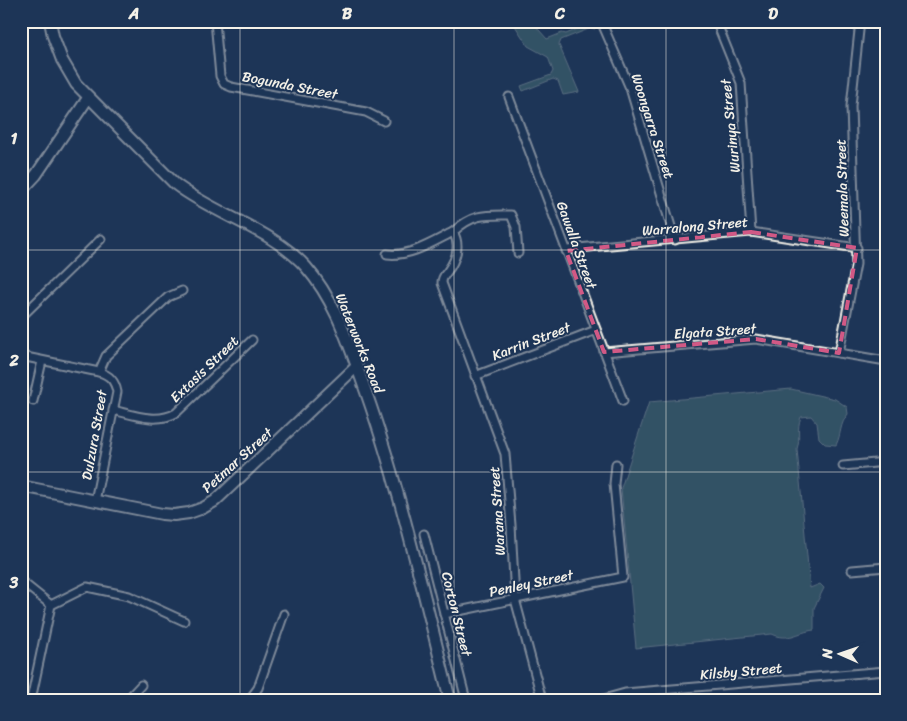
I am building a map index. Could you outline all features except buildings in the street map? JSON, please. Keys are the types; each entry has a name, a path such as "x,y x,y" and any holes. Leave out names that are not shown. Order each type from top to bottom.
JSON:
{"main road":[{"name":"Waterworks Road","path":"50,21 53,36 66,68 76,84 175,184 189,195 269,238 287,250 305,266 321,286 332,305 357,366 379,428 450,700"},
{"path":"21,191 36,175 88,98"},
{"name":"Petmar Street","path":"21,486 162,514 189,513 203,508 215,501 357,366"}],"street":[{"name":"Bogunda Street","path":"215,21 220,76 224,84 231,87 366,112 384,121"},
{"name":"Woongarra Street","path":"601,21 630,88 676,240"},
{"name":"Wurinya Street","path":"716,21 741,83 751,232"},
{"name":"Weemala Street","path":"839,353 856,264 857,248 851,106 860,21"},
{"name":"Gawalla Street","path":"509,97 623,401"},
{"path":"387,254 397,256 413,251 453,232 466,221 480,216 511,215 516,227 518,253"},
{"name":"Warana Street","path":"453,232 456,238 456,253 454,262 442,278 442,283 507,462 515,600 542,700"},
{"name":"Warralong Street","path":"566,251 578,248 751,232 857,248"},
{"path":"21,316 101,239"},
{"path":"99,372 106,356 168,297 182,292"},
{"name":"Karrin Street","path":"475,376 596,330"},
{"name":"Elgata Street","path":"604,352 756,339 886,361"},
{"name":"Extasis Street","path":"113,410 156,419 169,417 176,413 252,340"},
{"name":"Dulzura Street","path":"21,356 99,372 114,381 117,392 95,501"},
{"path":"33,401 42,360"},
{"path":"843,466 886,462"},
{"name":"Penley Street","path":"444,614 623,577 614,484 616,464"},
{"name":"Corton Street","path":"424,534 466,700"},
{"path":"852,570 886,567"},
{"path":"21,581 51,605"},
{"path":"51,605 87,587 129,596 184,622"},
{"path":"31,700 51,605"},
{"path":"249,700 258,688 284,614"},
{"name":"Kilsby Street","path":"600,700 625,693 886,671"},
{"path":"127,700 141,685"}],"highlighted area":[{"path":"751,232 857,248 839,353 756,339 604,352 566,251"}],"green space":[{"path":"512,21 531,21 547,39 562,33 566,34 589,24 591,21 595,29 591,28 561,40 559,45 579,92 563,95 558,81 553,79 523,91 521,86 551,75 553,71 548,57 528,46"},
{"path":"791,389 835,399 847,407 848,414 843,422 836,445 825,444 819,438 817,423 811,416 801,417 799,426 797,449 810,588 820,584 824,588 814,608 814,630 788,637 772,634 636,648 621,488 649,402"}]}
